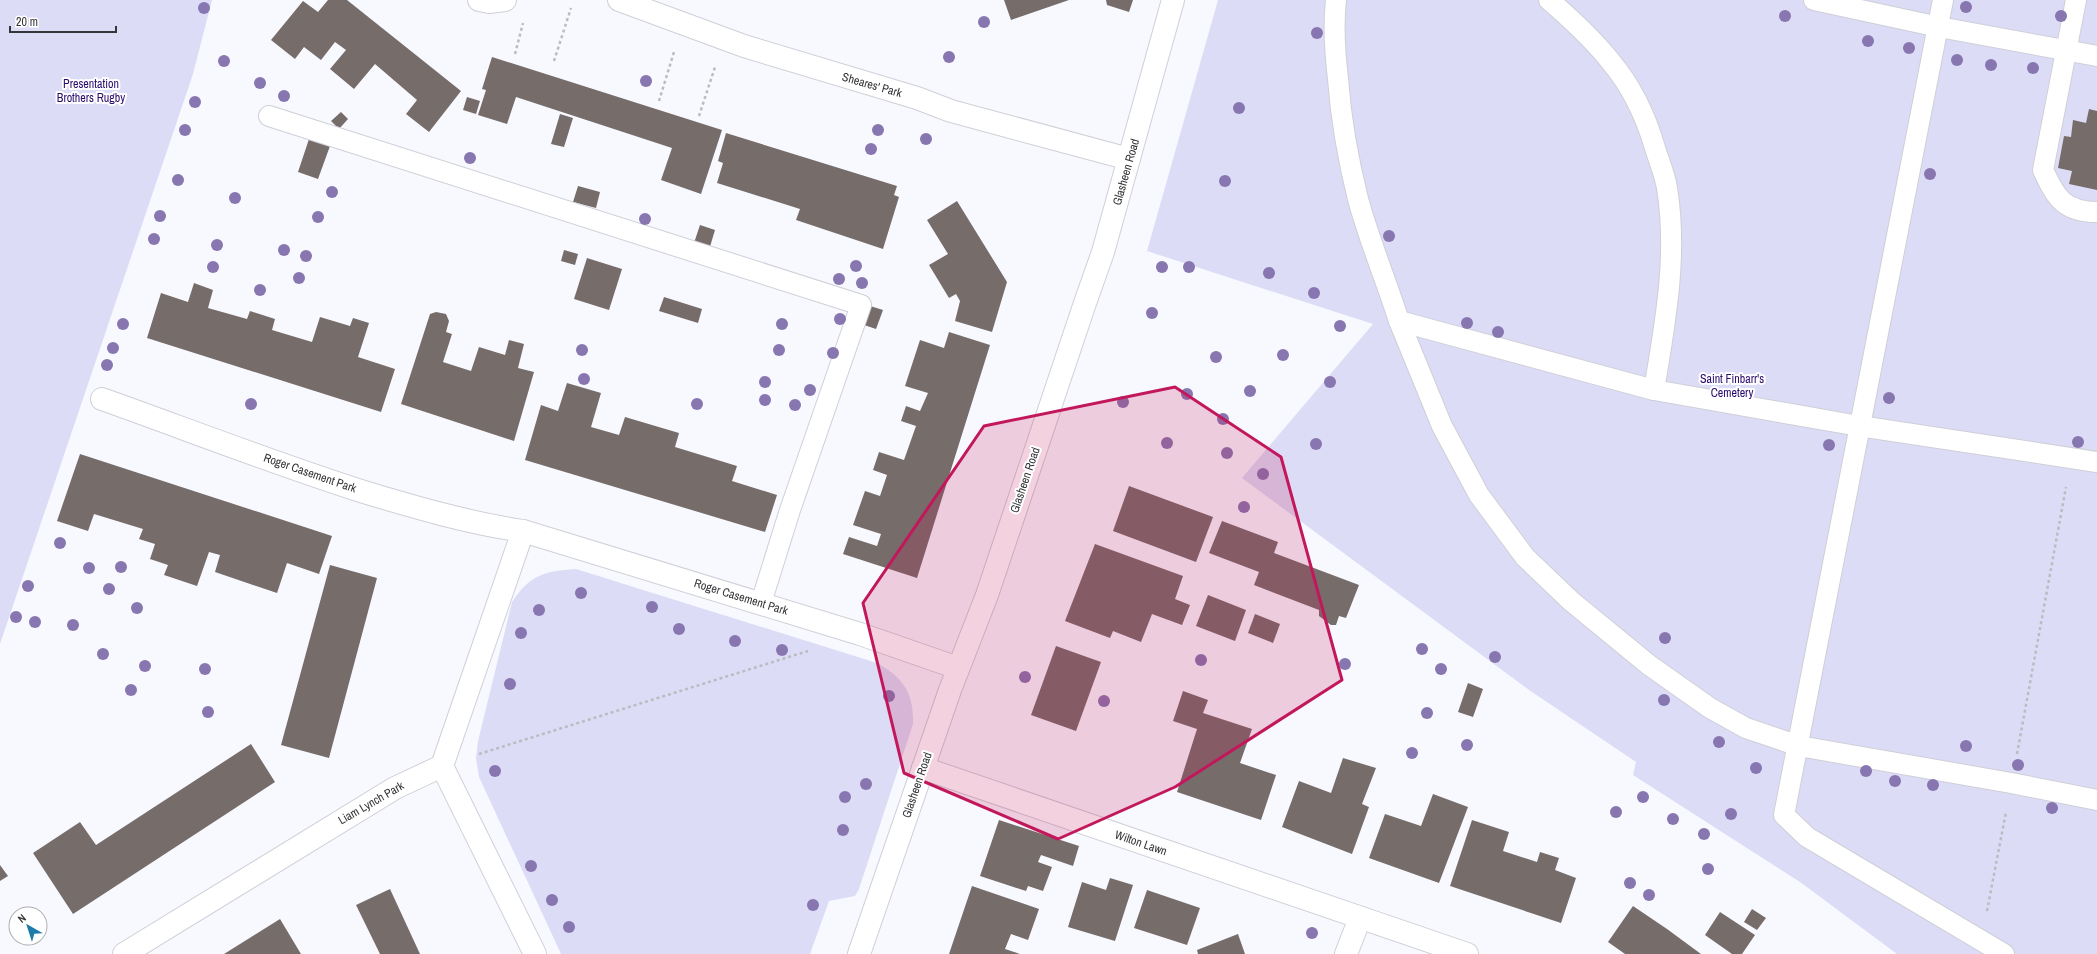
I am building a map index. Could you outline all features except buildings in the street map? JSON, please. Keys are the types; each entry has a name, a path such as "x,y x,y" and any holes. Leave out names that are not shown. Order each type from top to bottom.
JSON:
{"street":[{"path":"479,0 489,2 505,0"},
{"name":"Sheares' Park","path":"619,0 744,46 917,98 951,111 1129,160"},
{"name":"Glasheen Road","path":"859,954 958,668 986,595 1103,252 1173,0"},
{"name":"Roger Casement Park","path":"102,399 340,484 481,525 523,531 860,634 958,668"},
{"path":"523,531 442,766 535,954"},
{"name":"Liam Lynch Park","path":"124,954 388,792 442,766"},
{"name":"Wilton Lawn","path":"923,768 1467,954"},
{"path":"1346,954 1360,918"}],"lane":[{"path":"1336,0 1334,15 1336,63 1340,108 1348,155 1359,201 1399,320 1442,426 1479,495 1525,557 1583,611 1649,664 1710,708 1746,728 1799,746 2012,783 2097,800"},
{"path":"1549,0 1568,16 1612,62 1636,100 1650,128 1667,187 1671,228 1671,272 1664,335 1654,390"},
{"path":"1814,0 1939,27 2097,56"},
{"path":"1943,0 1939,27 1859,426 1799,746 1784,815 1807,837 2004,954"},
{"path":"2076,0 2044,170 2052,189 2061,202 2084,212 2097,212"},
{"path":"269,116 861,305 793,502 761,603"},
{"path":"1399,320 1654,390 1859,426 2097,462"}],"path":[{"path":"554,61 571,8"},
{"path":"515,54 525,16"},
{"path":"659,101 674,50"},
{"path":"699,116 716,64"},
{"path":"1981,939 2012,783 2071,459"},
{"path":"442,766 815,649"}],"highlighted area":[{"path":"1175,387 1281,457 1342,680 1175,787 1058,839 904,773 863,603 984,426"}],"green space":[{"name":"Presentation Brothers Rugby","path":"0,0 212,0 193,74 0,644"},
{"name":"Saint Finbarr's Cemetery","path":"1218,0 2097,0 2097,954 1897,954 1800,882 1633,775 1636,762 1529,690 1242,478 1373,324 1147,251"},
{"path":"576,569 877,663 901,681 906,688 912,704 913,724 859,889 855,896 829,901 810,954 561,954 479,777 476,758 478,741 512,602 525,586 539,576 555,571"}]}
